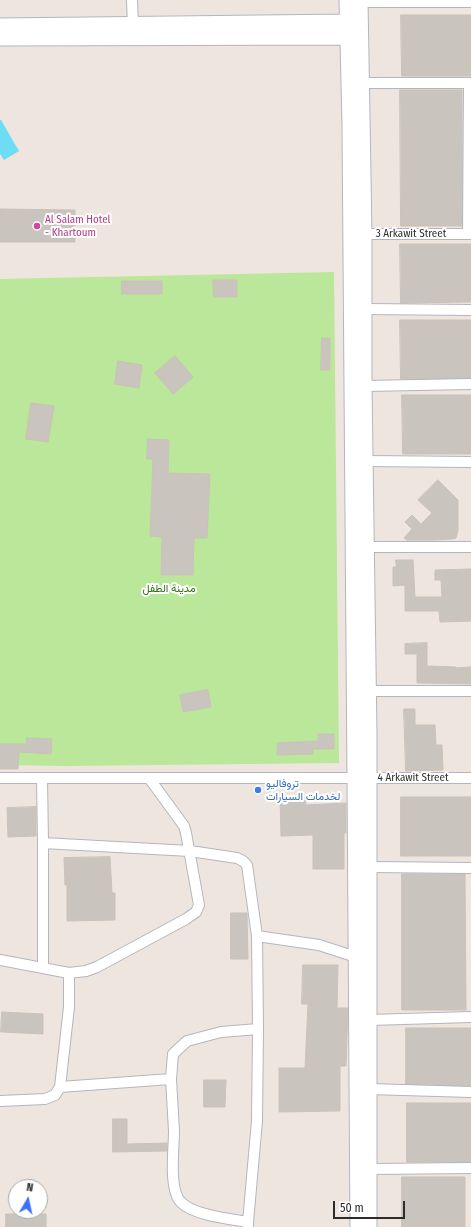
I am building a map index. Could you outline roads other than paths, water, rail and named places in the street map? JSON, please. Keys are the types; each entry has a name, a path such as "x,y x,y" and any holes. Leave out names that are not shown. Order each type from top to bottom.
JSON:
{"street":[{"path":"132,0 132,26"},
{"path":"356,0 471,2"},
{"path":"356,0 349,29 358,234 364,309 369,691 362,779 369,868 369,1227"},
{"path":"356,0 362,83 358,234 362,779 356,957 358,1227"},
{"path":"0,26 349,29"},
{"path":"0,38 349,29"},
{"path":"362,83 470,83 469,234"},
{"name":"3 Arkawit Street","path":"358,234 469,234"},
{"path":"364,309 471,310"},
{"path":"364,386 471,384"},
{"path":"366,461 471,462"},
{"path":"366,547 471,547"},
{"path":"369,691 471,691"},
{"name":"4 Arkawit Street","path":"0,778 471,778"},
{"path":"42,778 44,843 43,968"},
{"path":"0,960 69,973 86,971 97,967 186,919 196,912 199,906 190,851 184,826 149,778"},
{"path":"44,843 190,851 237,858 247,865 257,936 258,1029 257,1121 248,1224 198,1212 180,1201 176,1192 172,1162 174,1142 171,1079 173,1054 187,1041 221,1032 258,1029"},
{"path":"369,868 471,868 471,876"},
{"path":"257,936 319,945 356,957"},
{"path":"0,1101 45,1099 55,1095 60,1087 69,1007 69,973"},
{"path":"369,1020 471,1017"},
{"path":"60,1087 171,1079"},
{"path":"369,1089 471,1092"},
{"path":"369,1169 471,1168 471,1176"}],"water":[{"path":"0,120 19,151 4,160 0,154"}],"place":[{"name":"Al Salam Hotel - Khartoum","path":"37,226"},
{"name":"تروفاليو لخدمات السيارات","path":"258,790"}],"park label":[{"name":"مدينة الطفل","path":"169,589"}]}
